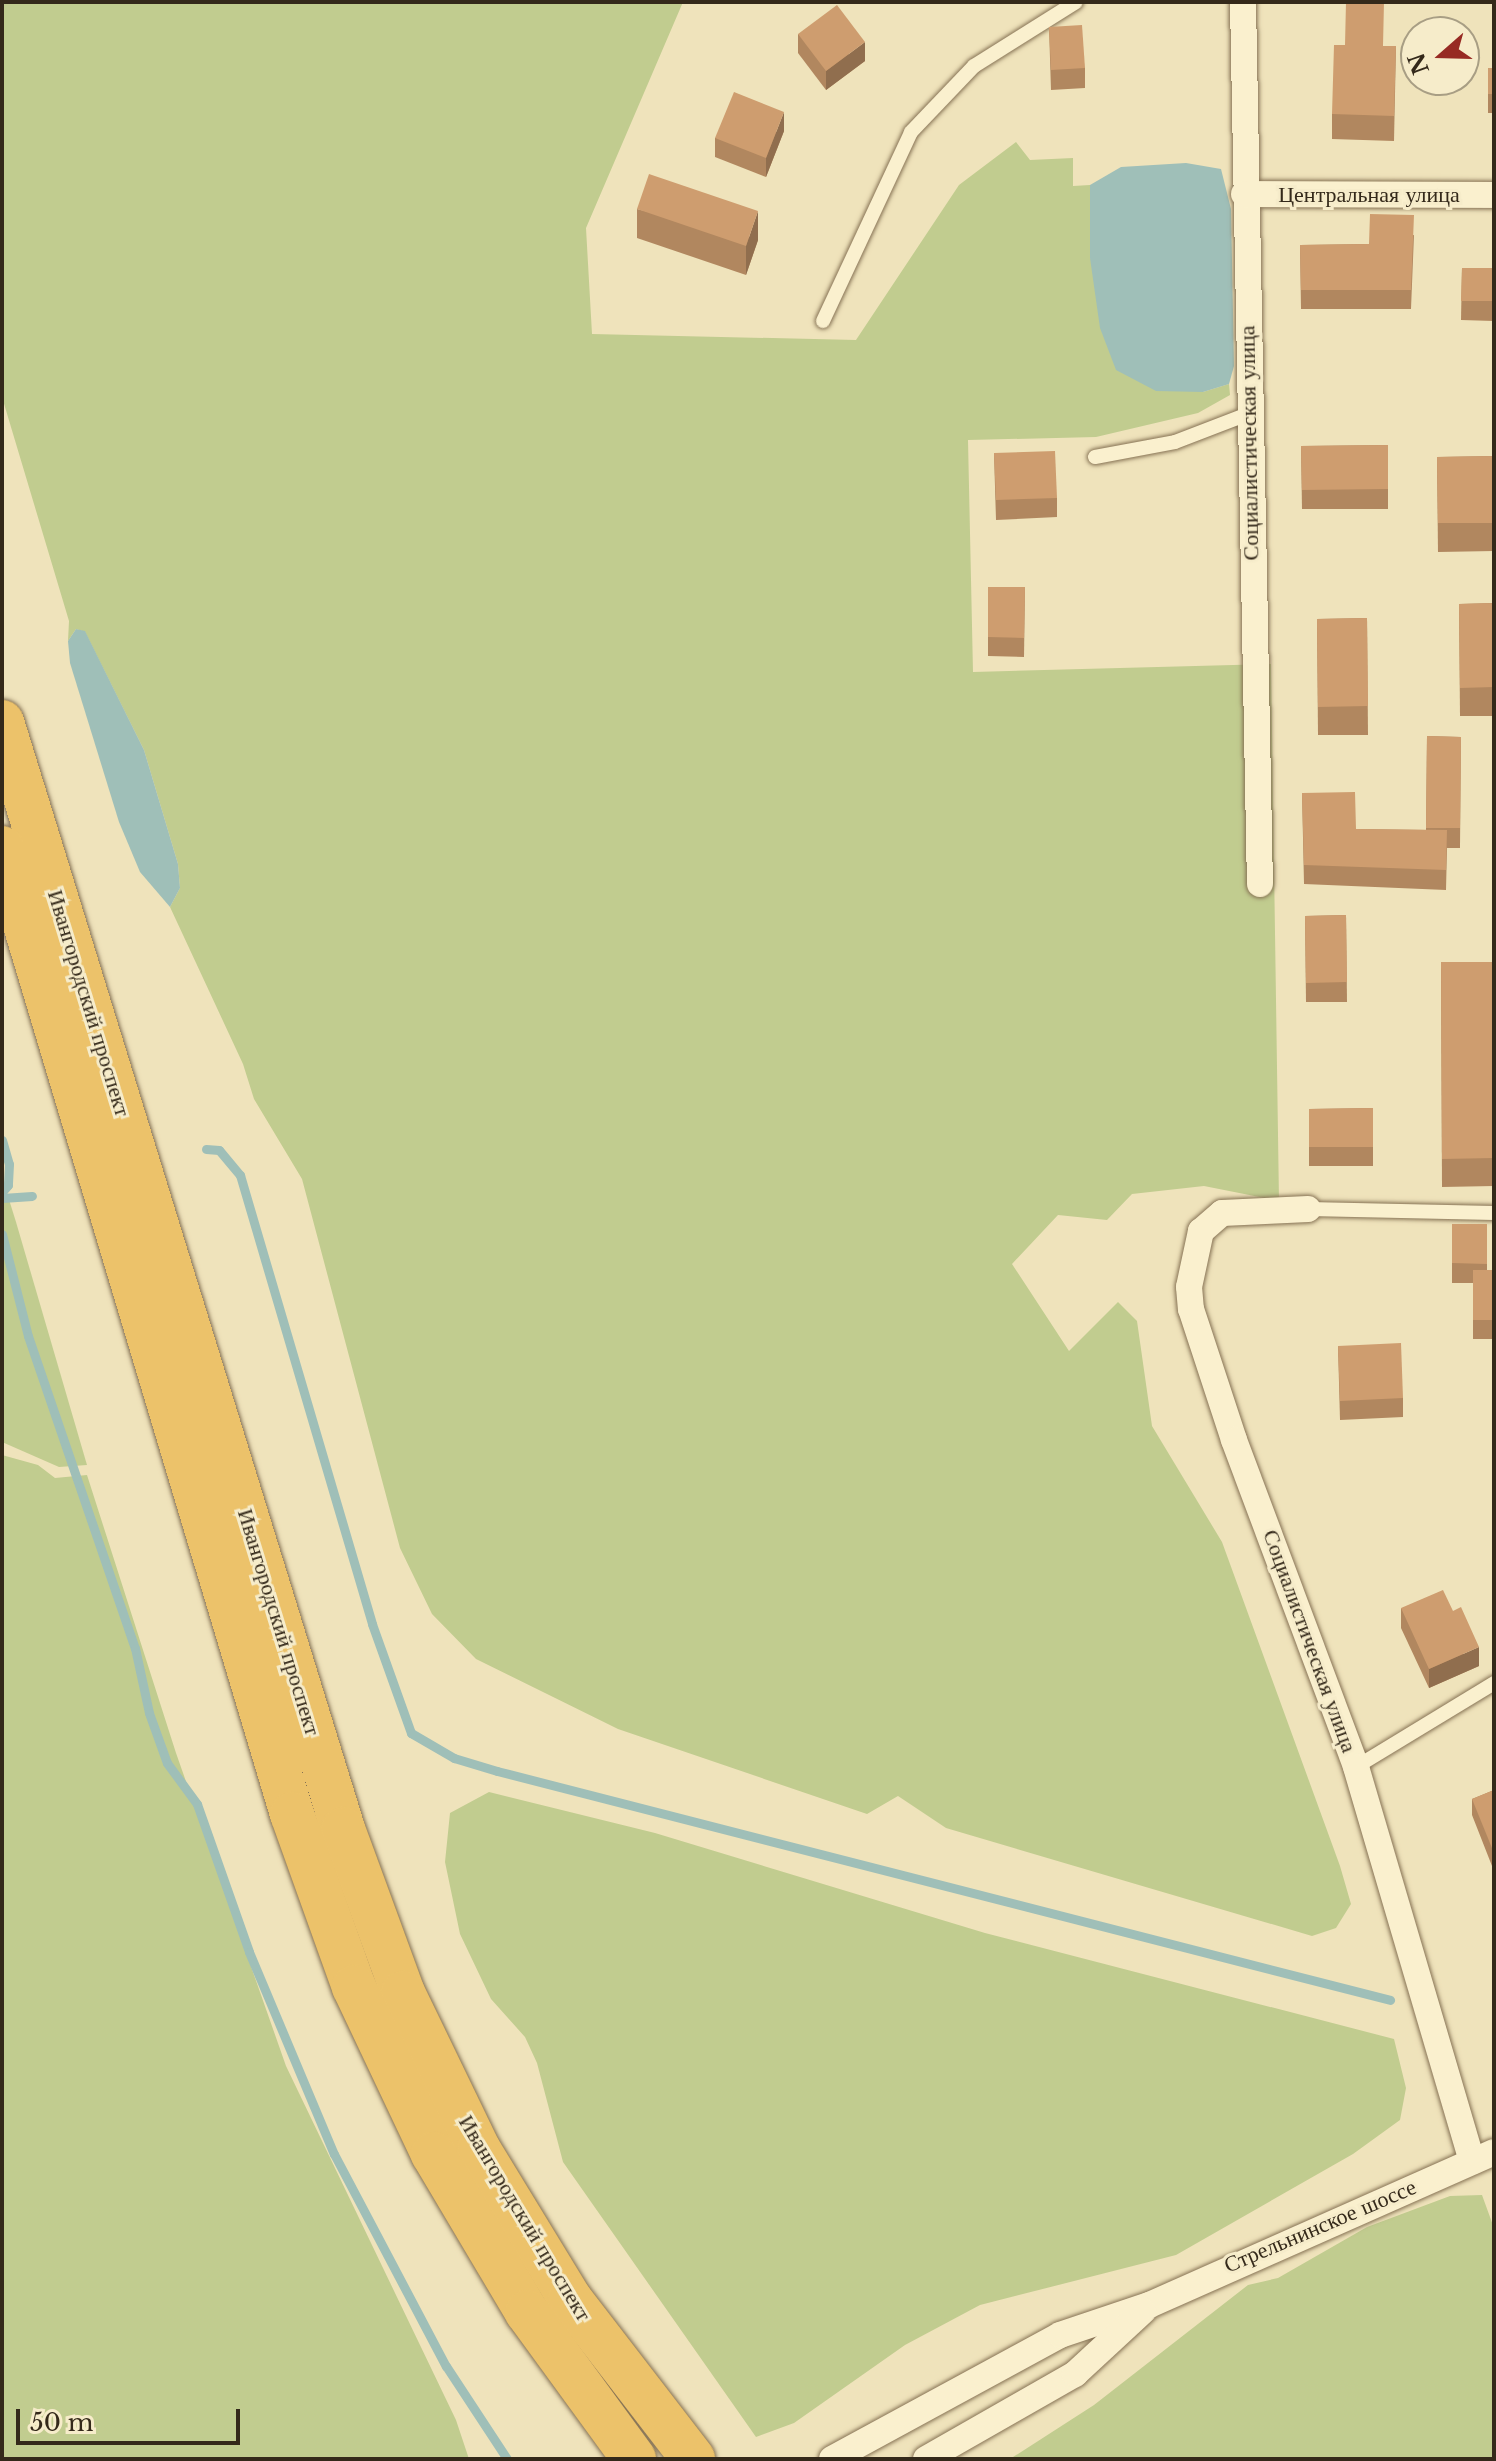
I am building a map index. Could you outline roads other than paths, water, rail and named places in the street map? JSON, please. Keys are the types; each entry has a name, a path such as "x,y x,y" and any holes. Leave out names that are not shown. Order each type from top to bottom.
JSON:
{"highway":[{"name":"Ивангородский проспект","path":"2,722 338,1813 403,1993 479,2150 570,2299 693,2459"},
{"name":"Ивангородский проспект","path":"2,848 292,1814 354,1987 433,2154 527,2312 634,2459"}],"street":[{"name":"Социалистическая улица","path":"1243,2 1248,414 1260,884"},
{"name":"Центральная улица","path":"1244,194 1494,195"},
{"name":"Социалистическая улица","path":"1308,1209 1222,1213 1201,1231 1189,1287 1191,1309 1234,1440 1356,1767 1483,2156"},
{"name":"Стрельнинское шоссе","path":"832,2459 1060,2335 1149,2305 1483,2156"},
{"name":"Стрельнинское шоссе","path":"926,2459 1075,2374 1149,2305"}],"lane":[{"path":"823,321 911,132 974,66 1076,2"},
{"path":"1095,457 1175,442 1248,414"},
{"path":"1308,1209 1494,1213"},
{"path":"1356,1767 1494,1683"}],"water":[{"path":"1186,163 1221,169 1231,209 1234,366 1229,384 1203,392 1156,391 1116,370 1100,328 1090,258 1090,185 1121,167"},
{"path":"76,629 85,631 144,750 178,864 180,888 170,907 140,872 119,822 70,663 68,641"}],"waterway":[{"path":"2,1140 9,1164 8,1185 2,1192"},
{"path":"206,1149 219,1150 240,1175 372,1624 411,1733 454,1758 497,1771 1390,2000"},
{"path":"2,1198 32,1196"},
{"path":"2,1234 28,1336 135,1648 149,1713 167,1763 197,1804 249,1952 334,2154 446,2366 507,2459"}]}
